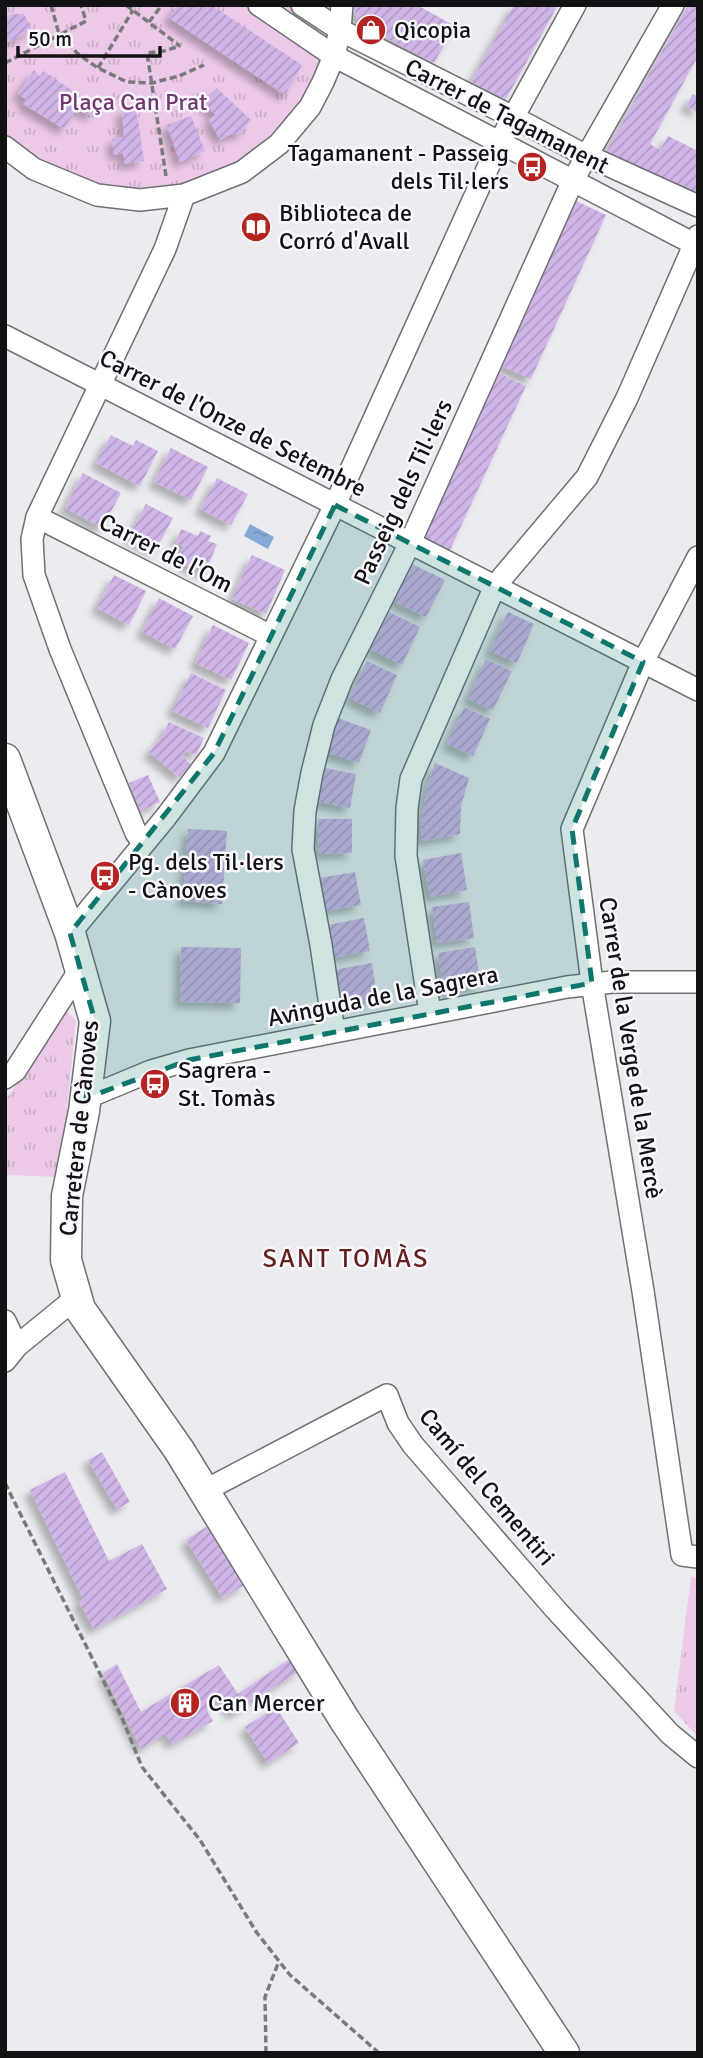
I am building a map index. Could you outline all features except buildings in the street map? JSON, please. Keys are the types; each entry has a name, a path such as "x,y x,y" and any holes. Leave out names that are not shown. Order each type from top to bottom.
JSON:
{"street":[{"name":"Carrer de Tagamanent","path":"259,5 334,56 696,242"},
{"name":"Carrer de Tagamanent","path":"302,5 340,30 586,156 698,206"},
{"path":"5,147 34,169 97,195 140,200 184,195 242,172 279,144 310,107 334,56 342,5"},
{"path":"70,933 166,817 214,753 335,505 499,143 575,5"},
{"name":"Passeig dels Til·lers","path":"334,1032 303,849 305,811 324,725 342,679 410,543 573,180 673,5"},
{"path":"143,843 136,833 60,649 34,575 32,539 37,517 165,249 184,195"},
{"path":"430,1013 406,856 407,808 411,779 495,586 587,477 627,398 696,242"},
{"name":"Carrer de l'Onze de Setembre","path":"5,336 698,690"},
{"name":"Carrer de l'Om","path":"37,517 271,636"},
{"name":"Carrer de la Verge de la Mercè","path":"698,557 643,662 572,830 592,984 643,1291 682,1555 698,1557"},
{"name":"Carretera de Cànoves","path":"5,759 70,933 95,1021 86,1098 67,1196 66,1260 80,1309 179,1450 344,1719 564,2053"},
{"path":"5,1079 15,1071 81,968"},
{"name":"Avinguda de la Sagrera","path":"86,1098 151,1071 189,1060 430,1013 592,984 698,982"},
{"path":"11,1354 77,1297"},
{"path":"5,1321 11,1354"},
{"name":"Camí del Cementiri","path":"204,1491 387,1395 398,1423 413,1445 591,1648 670,1734 698,1757"}],"path":[{"path":"51,5 59,34 78,54 98,68 127,82 152,83 179,76 204,65"},
{"path":"5,63 86,21 81,5"},
{"path":"126,5 180,46 147,53 166,176 140,200"},
{"path":"149,22 162,5"},
{"path":"98,68 133,10"},
{"path":"5,1483 122,1718 142,1767 200,1840 257,1933 290,1975 379,2053"},
{"path":"266,2053 265,1997 279,1961"}],"highlighted area":[{"path":"335,505 643,662 572,829 592,983 189,1060 86,1098 95,1021 70,933 214,753"}],"green space":[{"name":"Plaça Can Prat","path":"5,5 334,5 334,56 310,107 242,172 140,200 97,195 5,147"},
{"path":"66,1011 76,1020 60,1177 5,1175 5,1101"},
{"path":"691,1577 698,1578 698,1737 674,1711"}],"water":[{"path":"250,524 274,537 268,549 244,536"}],"place":[{"name":"Qicopia","path":"371,30"},
{"name":"Tagamanent - Passeig dels Til·lers","path":"532,167"},
{"name":"Biblioteca de Corró d'Avall","path":"256,227"},
{"name":"Pg. dels Til·lers - Cànoves","path":"105,876"},
{"name":"Sagrera - St. Tomàs","path":"155,1084"},
{"name":"Can Mercer","path":"185,1703"}],"district":[{"name":"SANT TOMÀS","path":"346,1259"}]}
